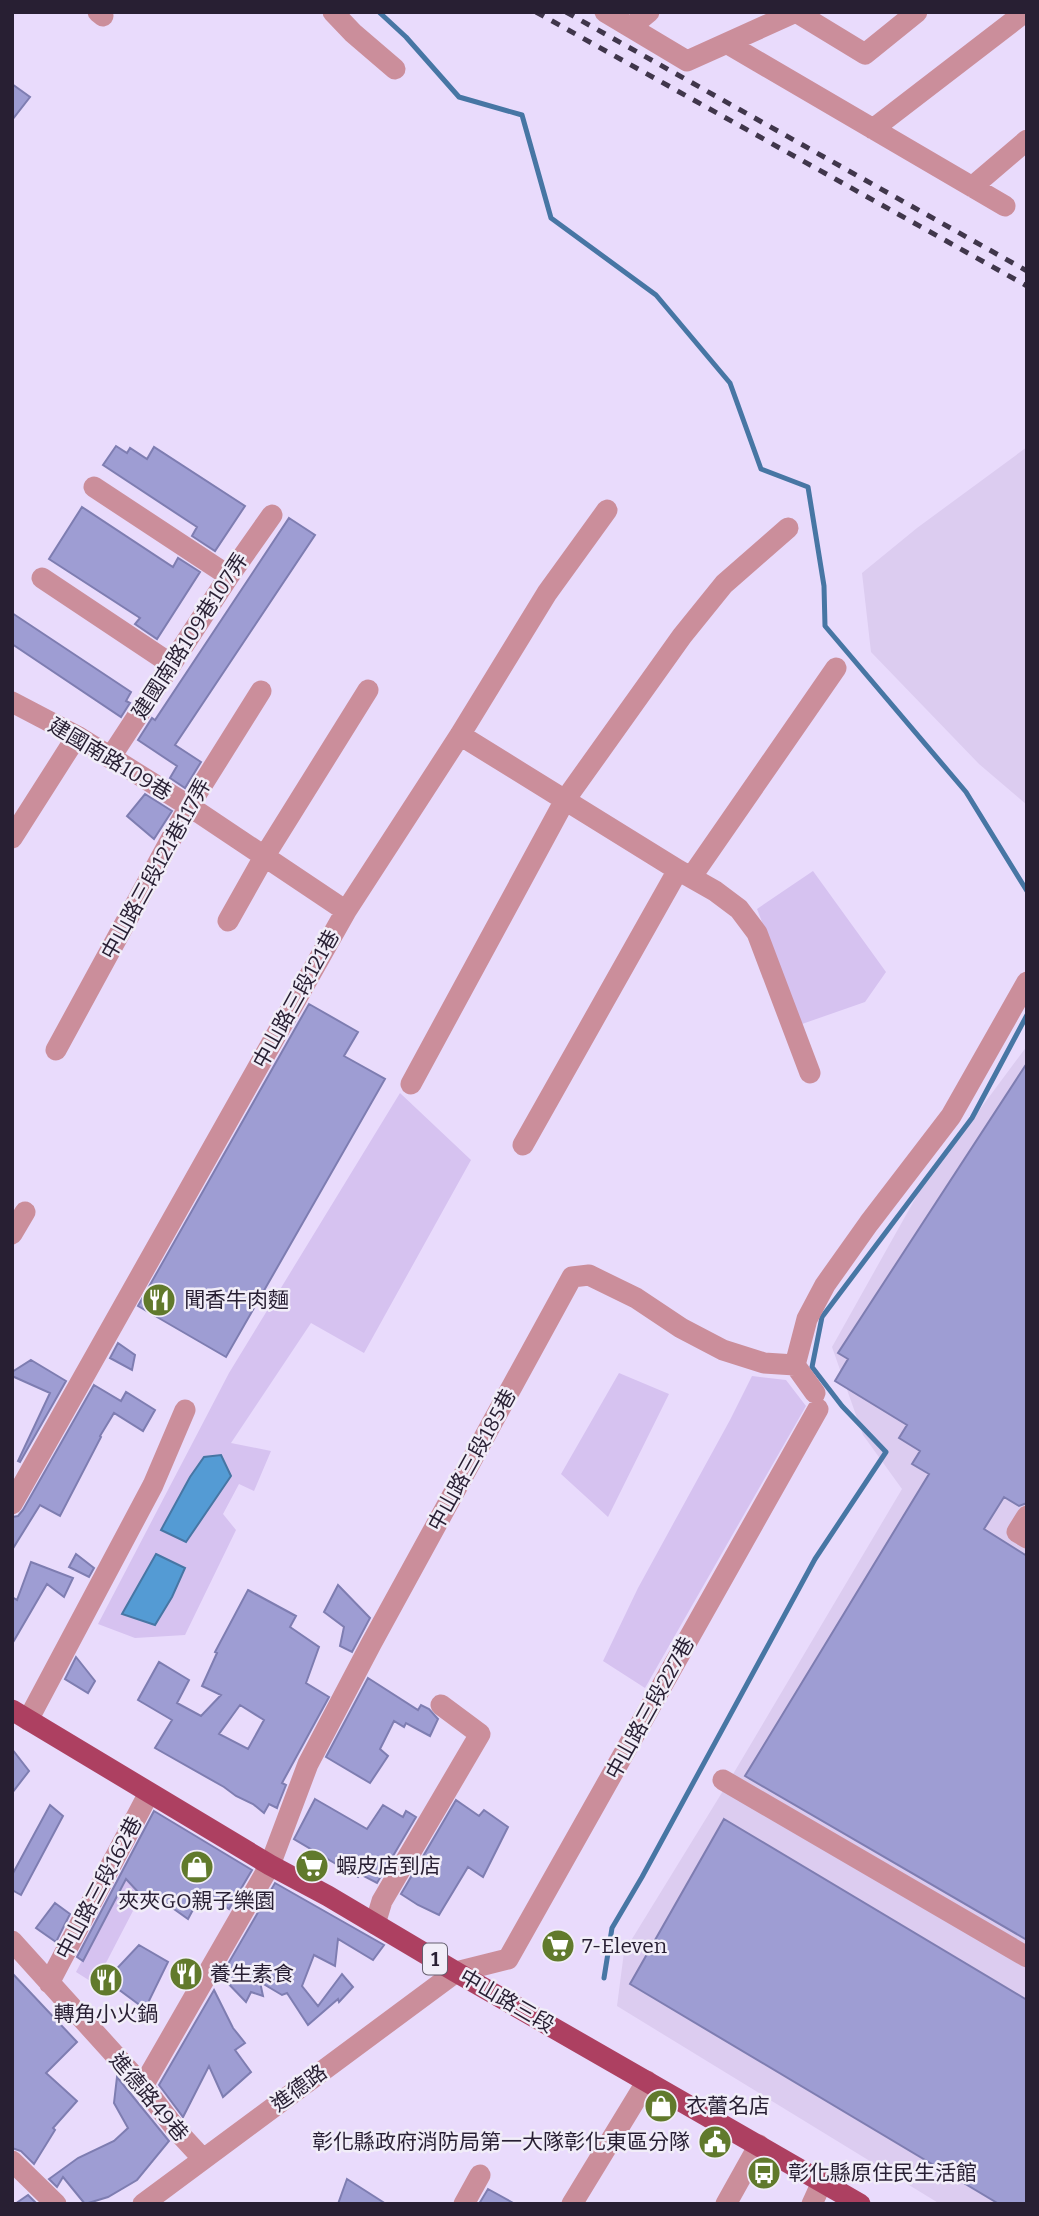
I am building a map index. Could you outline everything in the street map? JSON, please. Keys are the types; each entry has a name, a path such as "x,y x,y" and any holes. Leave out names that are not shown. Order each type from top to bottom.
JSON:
{"main road":[{"name":"中山路三段","path":"20,1715 270,1865 860,2204"}],"street":[{"path":"333,12 353,33 396,69"},
{"path":"605,12 687,61 796,12 865,54 917,12"},
{"path":"631,27 649,12"},
{"path":"873,129 1025,12"},
{"path":"728,44 1005,206"},
{"path":"972,187 1027,140"},
{"path":"94,487 229,576"},
{"name":"中山路三段121巷","path":"12,1504 346,911 460,735 547,593 607,510"},
{"name":"建國南路109巷107弄","path":"110,758 272,515"},
{"path":"411,1084 565,800 682,636 724,584 788,528"},
{"path":"42,578 171,664"},
{"path":"523,1145 685,873 836,668"},
{"path":"228,921 264,857 368,690"},
{"name":"中山路三段121巷117弄","path":"56,1050 189,806 261,691"},
{"name":"建國南路109巷","path":"12,702 77,736 189,806 346,911"},
{"path":"460,735 739,909 757,933 810,1073"},
{"path":"12,838 77,736"},
{"path":"795,1365 807,1319 825,1286 869,1223 951,1116 1027,982"},
{"path":"12,1234 25,1212"},
{"name":"中山路三段185巷","path":"270,1865 309,1764 572,1277 589,1275 636,1298 681,1328 723,1350 764,1363 795,1365"},
{"name":"中山路三段227巷","path":"456,1972 508,1959 817,1401 795,1365"},
{"path":"20,1715 153,1486 185,1410"},
{"path":"1027,1516 1017,1532 1027,1538"},
{"path":"376,1924 382,1901 480,1734 441,1705"},
{"path":"723,1780 1027,1957"},
{"name":"中山路三段162巷","path":"49,1983 149,1793"},
{"path":"143,2086 270,1865"},
{"name":"進德路49巷","path":"12,1941 143,2086 203,2159"},
{"name":"進德路","path":"143,2204 456,1972"},
{"path":"572,2204 647,2081"},
{"path":"726,2204 758,2145"},
{"path":"12,2161 56,2204"},
{"path":"464,2204 480,2175"},
{"path":"813,2204 822,2182"}],"shaded area":[{"path":"1027,447 1027,805 979,764 871,652 862,573 917,528"},
{"path":"813,871 886,972 865,1002 802,1024 757,909"},
{"path":"1027,1046 1027,2204 940,2204 617,2006 624,1952 902,1489 863,1435 832,1347 920,1190"},
{"path":"400,1093 471,1160 364,1353 311,1323 231,1443 271,1451 254,1491 239,1484 223,1514 236,1530 185,1635 135,1638 98,1624 229,1373"},
{"path":"619,1373 669,1394 608,1517 561,1474"},
{"path":"752,1376 786,1380 806,1406 645,1688 603,1661 638,1588"},
{"path":"155,1820 175,1830 95,1984 76,1972"}],"water":[{"path":"221,1455 231,1476 186,1542 161,1530 204,1457"},
{"path":"156,1554 185,1568 155,1625 122,1614"}],"building":[{"path":"12,84 30,97 12,120"},
{"path":"116,446 127,453 130,448 147,459 154,447 245,506 215,551 192,536 197,527 103,465"},
{"path":"82,507 173,567 178,558 200,572 157,639 135,624 140,618 49,559"},
{"path":"289,518 315,535 175,745 201,762 185,788 170,778 177,766 138,740 152,718 155,720"},
{"path":"12,613 131,692 126,701 130,703 121,717 12,644"},
{"path":"145,794 172,811 154,839 127,816"},
{"path":"309,1004 358,1032 344,1056 385,1079 226,1357 138,1306"},
{"path":"1027,1063 1027,1503 1019,1506 1004,1497 984,1529 1027,1556 1027,1940 745,1776 929,1474 912,1464 920,1451 899,1438 907,1425 835,1381 848,1359 838,1353"},
{"path":"118,1343 135,1355 132,1370 110,1358"},
{"path":"31,1360 66,1381 20,1462 18,1461 50,1393 12,1376 12,1372"},
{"path":"94,1385 121,1401 126,1392 155,1410 143,1431 114,1413 60,1516 40,1505 12,1550 12,1517 18,1516 23,1510"},
{"path":"76,1554 94,1568 89,1577 69,1567"},
{"path":"31,1562 73,1578 64,1597 47,1584 12,1644 12,1597 17,1600"},
{"path":"338,1585 370,1618 352,1652 340,1646 344,1627 324,1612"},
{"path":"248,1590 296,1616 290,1627 319,1647 306,1683 329,1697 282,1783 286,1785 277,1808 269,1804 264,1813 155,1748 172,1720 138,1700 159,1662 189,1680 177,1703 201,1716 221,1695 202,1686 217,1653 215,1652","holes":["240,1705 264,1720 248,1749 219,1734"]},
{"path":"76,1657 95,1681 88,1693 65,1679"},
{"path":"368,1678 418,1710 421,1705 429,1709 438,1719 430,1736 406,1723 404,1727 394,1721 380,1749 388,1756 370,1783 326,1757"},
{"path":"12,1749 29,1771 12,1793"},
{"path":"315,1799 367,1829 383,1805 403,1817 406,1811 416,1817 377,1883 360,1874 358,1877 294,1839"},
{"path":"456,1800 479,1816 484,1810 508,1827 483,1877 468,1867 439,1915 401,1894"},
{"path":"50,1805 63,1816 21,1895 12,1890 12,1875"},
{"path":"154,1811 252,1870 229,1909 203,1891 188,1919 157,1897 152,1907 126,1879 83,1961 77,1957"},
{"path":"724,1819 1027,2000 1027,2204 999,2204 630,1984"},
{"path":"275,1883 384,1945 373,1960 338,1939 335,1966 314,1955 302,1986 318,2006 342,1974 353,1987 339,2002 338,1999 308,2025 287,1993 282,1995 260,1982 263,1996 251,1992 246,2002 221,1976"},
{"path":"55,1903 70,1914 56,1942 36,1928"},
{"path":"139,1945 168,1962 145,2009 106,1980"},
{"path":"12,1973 77,2042 46,2073 77,2101 53,2128 55,2130 34,2164 21,2151 12,2148"},
{"path":"214,1990 233,2028 245,2043 235,2050 251,2072 223,2097 209,2066 183,2117 159,2085"},
{"path":"117,2077 169,2141 137,2180 108,2197 85,2204 63,2177 57,2187 49,2179 78,2158 114,2141 128,2128 114,2103"},
{"path":"347,2179 386,2204 338,2204"},
{"path":"488,2189 515,2204 479,2204"},
{"path":"28,2195 37,2204 15,2204"}],"waterway":[{"path":"379,12 406,37 459,97 522,115 551,218 656,295 730,383 761,469 808,487 824,586 825,626 966,792 1027,891"},
{"path":"604,1978 612,1928 815,1559 886,1452 842,1406 812,1367 822,1317 972,1118 1027,1015"}],"railway":[{"path":"536,12 1027,286"},
{"path":"566,12 1027,271"}],"place":[{"name":"聞香牛肉麵","path":"159,1300"},
{"name":"蝦皮店到店","path":"312,1866"},
{"name":"夾夾GO親子樂園","path":"197,1867"},
{"name":"7-Eleven","path":"558,1946"},
{"name":"養生素食","path":"186,1974"},
{"name":"轉角小火鍋","path":"106,1980"},
{"name":"衣蕾名店","path":"661,2106"},
{"name":"彰化縣政府消防局第一大隊彰化東區分隊","path":"715,2142"},
{"name":"彰化縣原住民生活館","path":"764,2173"}]}
